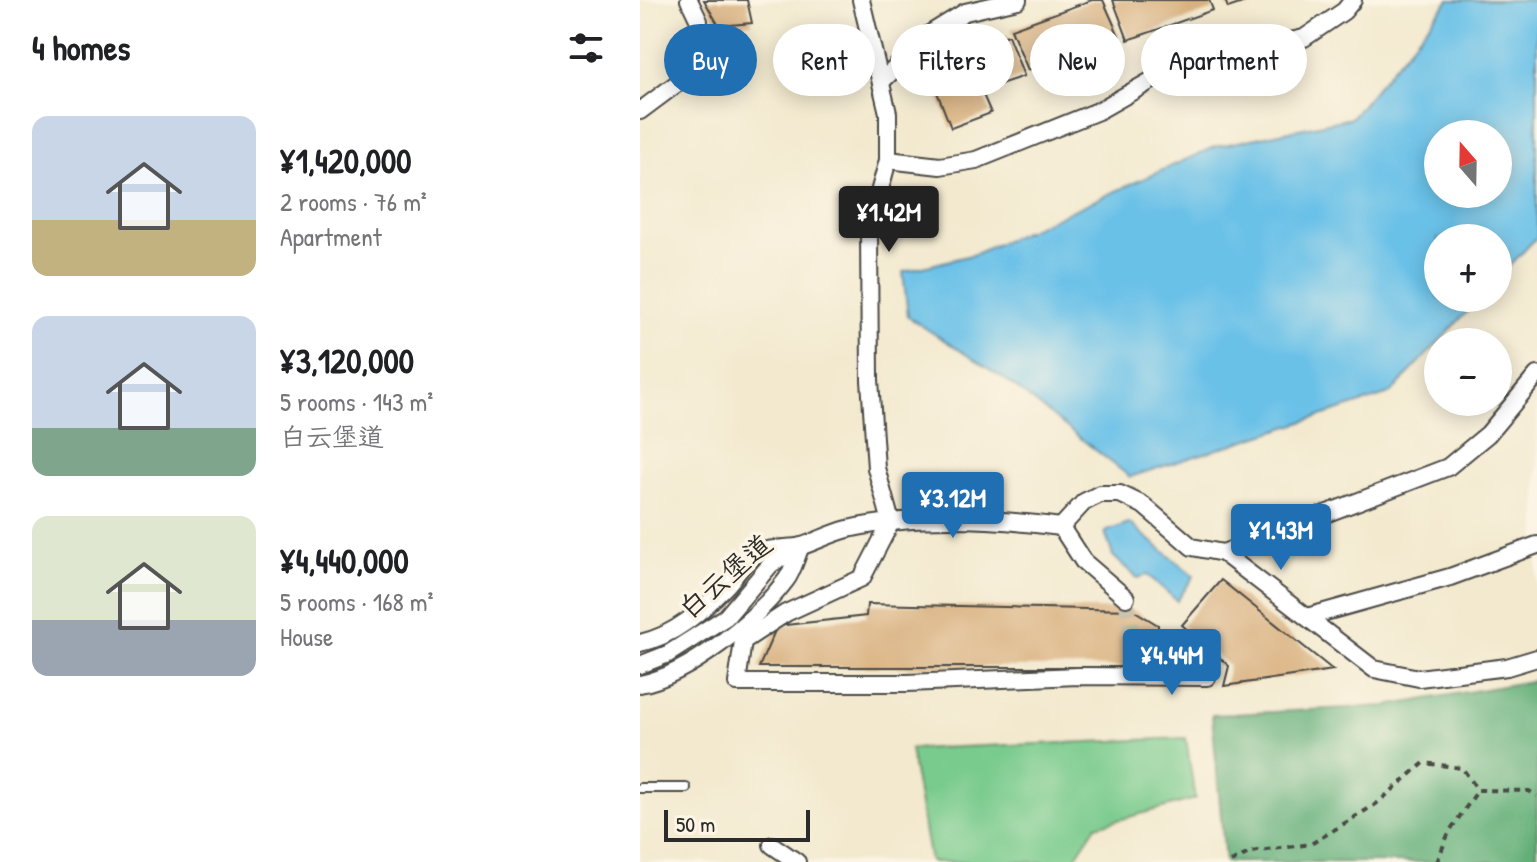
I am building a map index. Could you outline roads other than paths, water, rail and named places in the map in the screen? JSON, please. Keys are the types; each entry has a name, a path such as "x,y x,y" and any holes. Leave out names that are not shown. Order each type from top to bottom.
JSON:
{"street":[{"path":"640,111 699,67 699,21 689,0"},
{"path":"861,0 888,113 888,160 869,229 869,244 870,380 876,468 891,522 862,578 786,613 743,641 737,683 907,683 1078,676 1207,677"},
{"path":"881,82 931,33 965,12 1018,0"},
{"path":"888,160 940,166 976,160 1098,111 1177,66 1304,38 1344,11 1353,0"},
{"path":"1223,553 1448,467 1488,434 1537,375"},
{"path":"1061,527 1084,502 1100,494 1120,494 1143,505 1192,547 1223,553 1374,669 1419,678 1507,667 1537,658"},
{"path":"640,643 655,640 690,620 755,554 801,546 846,530 891,522 964,520 1061,527 1083,561 1126,598"},
{"path":"1307,617 1450,577 1537,545"},
{"path":"640,684 653,682 690,664 726,640 787,579 801,546"},
{"name":"白云堡道","path":"640,665 668,654 726,617 771,564 801,546"},
{"path":"772,845 797,862"}],"lane":[{"path":"640,788 686,788"}],"water":[{"path":"1449,0 1537,0 1537,237 1512,263 1512,224 1424,224 1424,312 1467,312 1452,328 1424,328 1424,358 1390,394 1130,477 1006,380 908,317 903,272 975,254 1214,147 1351,118"},
{"path":"1129,523 1194,576 1177,601 1148,575 1137,578 1113,556 1105,532"}],"tunnel":[{"path":"1126,598 1138,677"}]}
